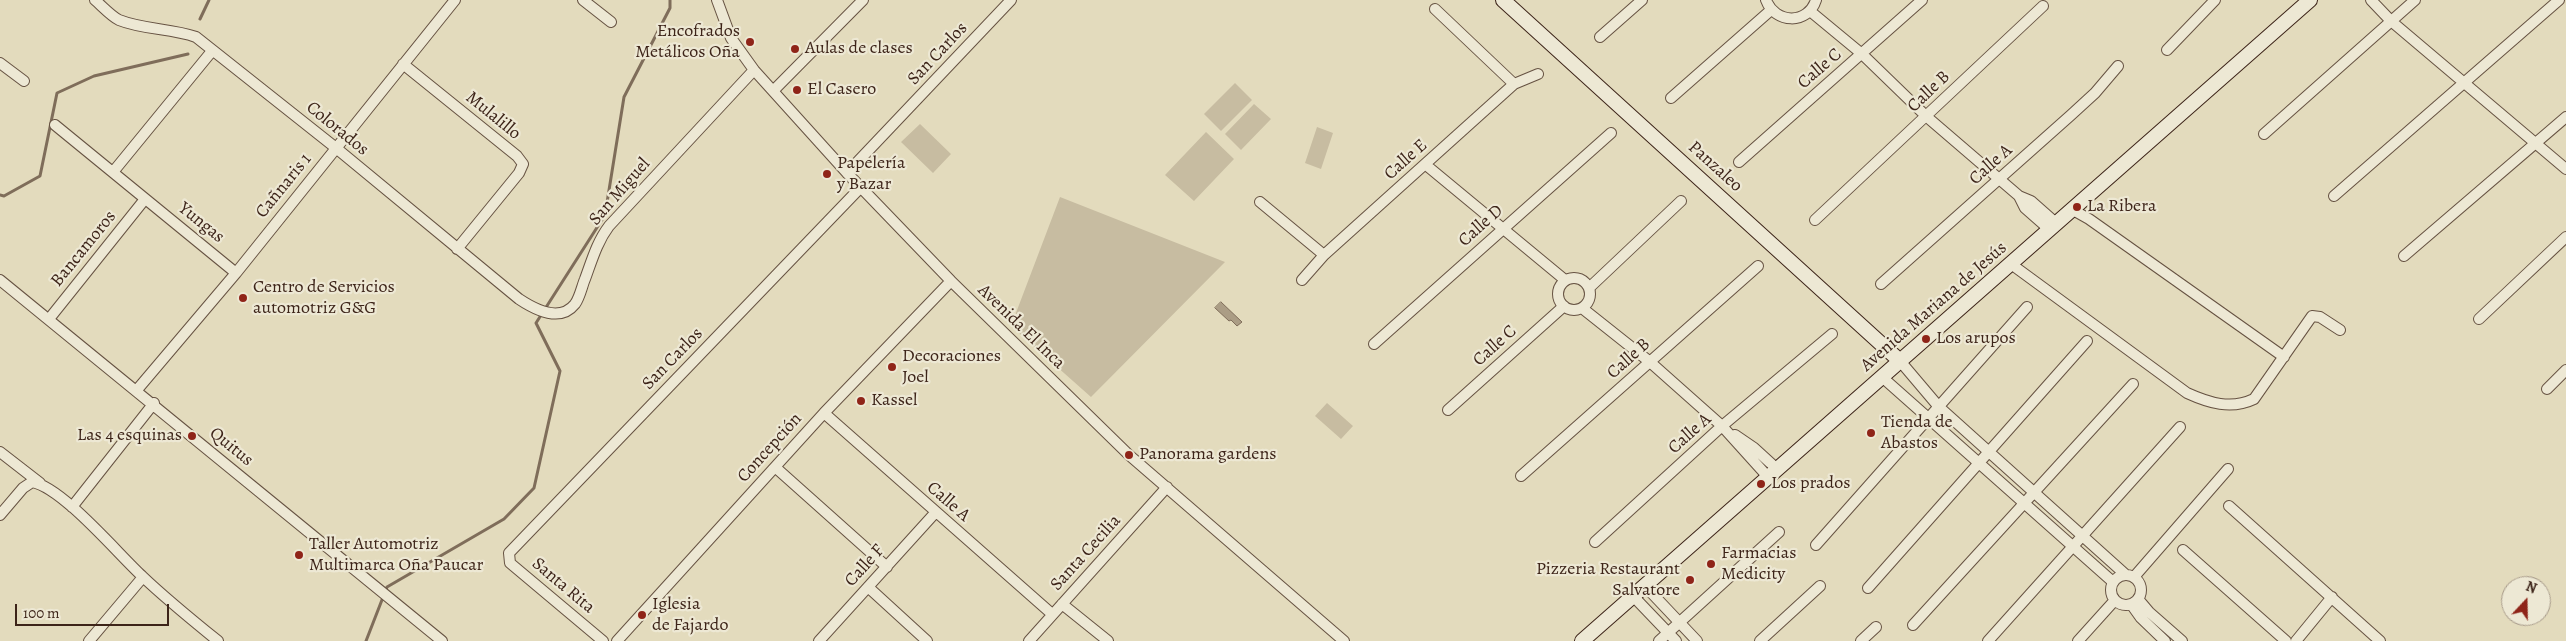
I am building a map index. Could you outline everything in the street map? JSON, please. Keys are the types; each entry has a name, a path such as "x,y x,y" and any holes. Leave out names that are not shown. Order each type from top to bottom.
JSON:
{"street":[{"name":"Colorados","path":"95,0 118,19 144,26 178,30 196,37 336,148 519,298"},
{"name":"Cañnaris 1","path":"136,391 236,273 456,0"},
{"path":"583,0 611,22"},
{"name":"Avenida El Inca","path":"717,0 731,38 754,70 847,173 951,281 1129,455 1344,641"},
{"name":"San Carlos","path":"847,173 1011,0"},
{"name":"Panzaleo","path":"1504,0 1900,361"},
{"path":"1600,37 1642,0"},
{"path":"1766,0 1777,15 1790,19 1798,18 1810,11 1816,0"},
{"name":"Calle C","path":"1739,162 1922,0"},
{"path":"2167,50 2214,0"},
{"name":"Avenida Mariana de Jesús","path":"1582,641 2310,0"},
{"path":"2361,0 2372,2 2391,21 2463,83 2566,169"},
{"path":"2264,134 2415,0"},
{"path":"2334,196 2559,0"},
{"path":"773,91 857,2"},
{"name":"Calle B","path":"1815,220 1927,117 2043,6"},
{"path":"1435,9 1514,84"},
{"path":"1671,98 1772,10"},
{"path":"1810,11 1862,54 1927,117 2019,196 2031,201 2053,227"},
{"path":"113,172 212,51"},
{"path":"0,63 24,80"},
{"name":"Mulalillo","path":"403,64 517,156 523,164 520,173 457,249"},
{"name":"Calle A","path":"1882,284 2089,98 2118,66"},
{"name":"San Miguel","path":"519,298 536,310 548,314 564,311 576,302 597,244 609,226 754,70"},
{"name":"Calle E","path":"1302,280 1324,255 1514,84 1538,74"},
{"path":"2404,256 2566,117"},
{"name":"Yungas","path":"54,125 236,273"},
{"name":"Calle D","path":"1374,344 1611,133"},
{"path":"1426,165 1445,178 1502,229 1564,280 1579,278 1589,288 1590,297 1582,308 1573,310 1564,306 1558,293 1564,280"},
{"name":"San Carlos","path":"509,553 861,187"},
{"name":"Bancamoros","path":"49,319 145,199"},
{"path":"1589,288 1681,201"},
{"path":"1260,202 1324,255"},
{"path":"2073,210 2089,219 2284,357"},
{"path":"2479,319 2566,237"},
{"path":"2011,264 2187,393 2207,402 2244,404 2254,399 2312,316 2320,317 2340,330"},
{"name":"Calle B","path":"1521,476 1758,266"},
{"name":"Quitus","path":"0,280 442,641"},
{"name":"Concepción","path":"617,641 824,413 951,281"},
{"name":"Calle C","path":"1448,410 1564,306"},
{"path":"1816,545 2027,307"},
{"path":"1582,308 1650,362 1722,426 1754,448 1773,473"},
{"name":"Calle A","path":"1595,542 1722,426 1832,334"},
{"path":"1868,588 2087,341"},
{"path":"1900,361 1939,407 2141,587 2135,602 2141,618 2165,641"},
{"path":"2547,389 2566,370"},
{"path":"1882,377 2114,582"},
{"path":"1913,625 2133,384"},
{"path":"72,507 154,404"},
{"name":"Calle A","path":"824,413 935,513 1052,614"},
{"path":"1988,641 2180,427"},
{"path":"0,452 36,482 72,507 143,577 218,641"},
{"path":"775,467 886,567"},
{"path":"2182,641 2135,602 2123,605 2115,600 2111,591 2114,582 2121,576 2130,576 2228,469"},
{"path":"0,515 23,488 36,482"},
{"name":"Santa Cecilia","path":"1029,641 1167,488"},
{"path":"2229,506 2380,641"},
{"name":"Calle F","path":"819,641 935,513"},
{"path":"1659,641 1779,532"},
{"path":"2183,550 2286,641"},
{"name":"Santa Rita","path":"509,553 510,563 603,641"},
{"path":"89,641 143,577"},
{"path":"1645,586 1697,641"},
{"path":"1760,641 1820,586"},
{"path":"868,587 927,641"},
{"path":"1633,596 1676,641"},
{"path":"2296,641 2332,597"},
{"path":"2078,641 2115,600"},
{"path":"1062,604 1108,641"},
{"path":"1861,641 1876,628"}],"shaded area":[{"path":"1235,83 1252,100 1221,131 1204,114"},
{"path":"1254,104 1271,119 1241,150 1225,134"},
{"path":"920,124 951,154 933,173 901,142"},
{"path":"1317,127 1333,133 1321,169 1305,163"},
{"path":"1206,132 1234,159 1194,201 1165,175"},
{"path":"1060,197 1225,262 1091,397 1011,326"},
{"path":"1221,302 1242,322 1237,326 1215,308"},
{"path":"1327,403 1353,426 1341,439 1315,416"}],"waterway":[{"path":"200,19 209,0"},
{"path":"366,641 387,587 504,519 534,488 560,371 536,323 605,215 624,97 670,8 670,0"},
{"path":"0,195 4,196 40,176 57,93 94,76 188,54"}],"place":[{"name":"Encofrados Metálicos Oña","path":"750,42"},
{"name":"Aulas de clases","path":"795,49"},
{"name":"El Casero","path":"797,90"},
{"name":"Papelería y Bazar","path":"827,174"},
{"name":"La Ribera","path":"2077,207"},
{"name":"Centro de Servicios automotriz G&G","path":"243,298"},
{"name":"Los arupos","path":"1926,339"},
{"name":"Decoraciones Joel","path":"892,367"},
{"name":"Kassel","path":"861,401"},
{"name":"Tienda de Abastos","path":"1871,433"},
{"name":"Las 4 esquinas","path":"192,436"},
{"name":"Panorama gardens","path":"1129,455"},
{"name":"Los prados","path":"1761,484"},
{"name":"Taller Automotriz Multimarca Oña Paucar","path":"299,555"},
{"name":"Farmacias Medicity","path":"1711,564"},
{"name":"Pizzeria Restaurant Salvatore","path":"1690,580"},
{"name":"Iglesia de Fajardo","path":"642,615"}]}
